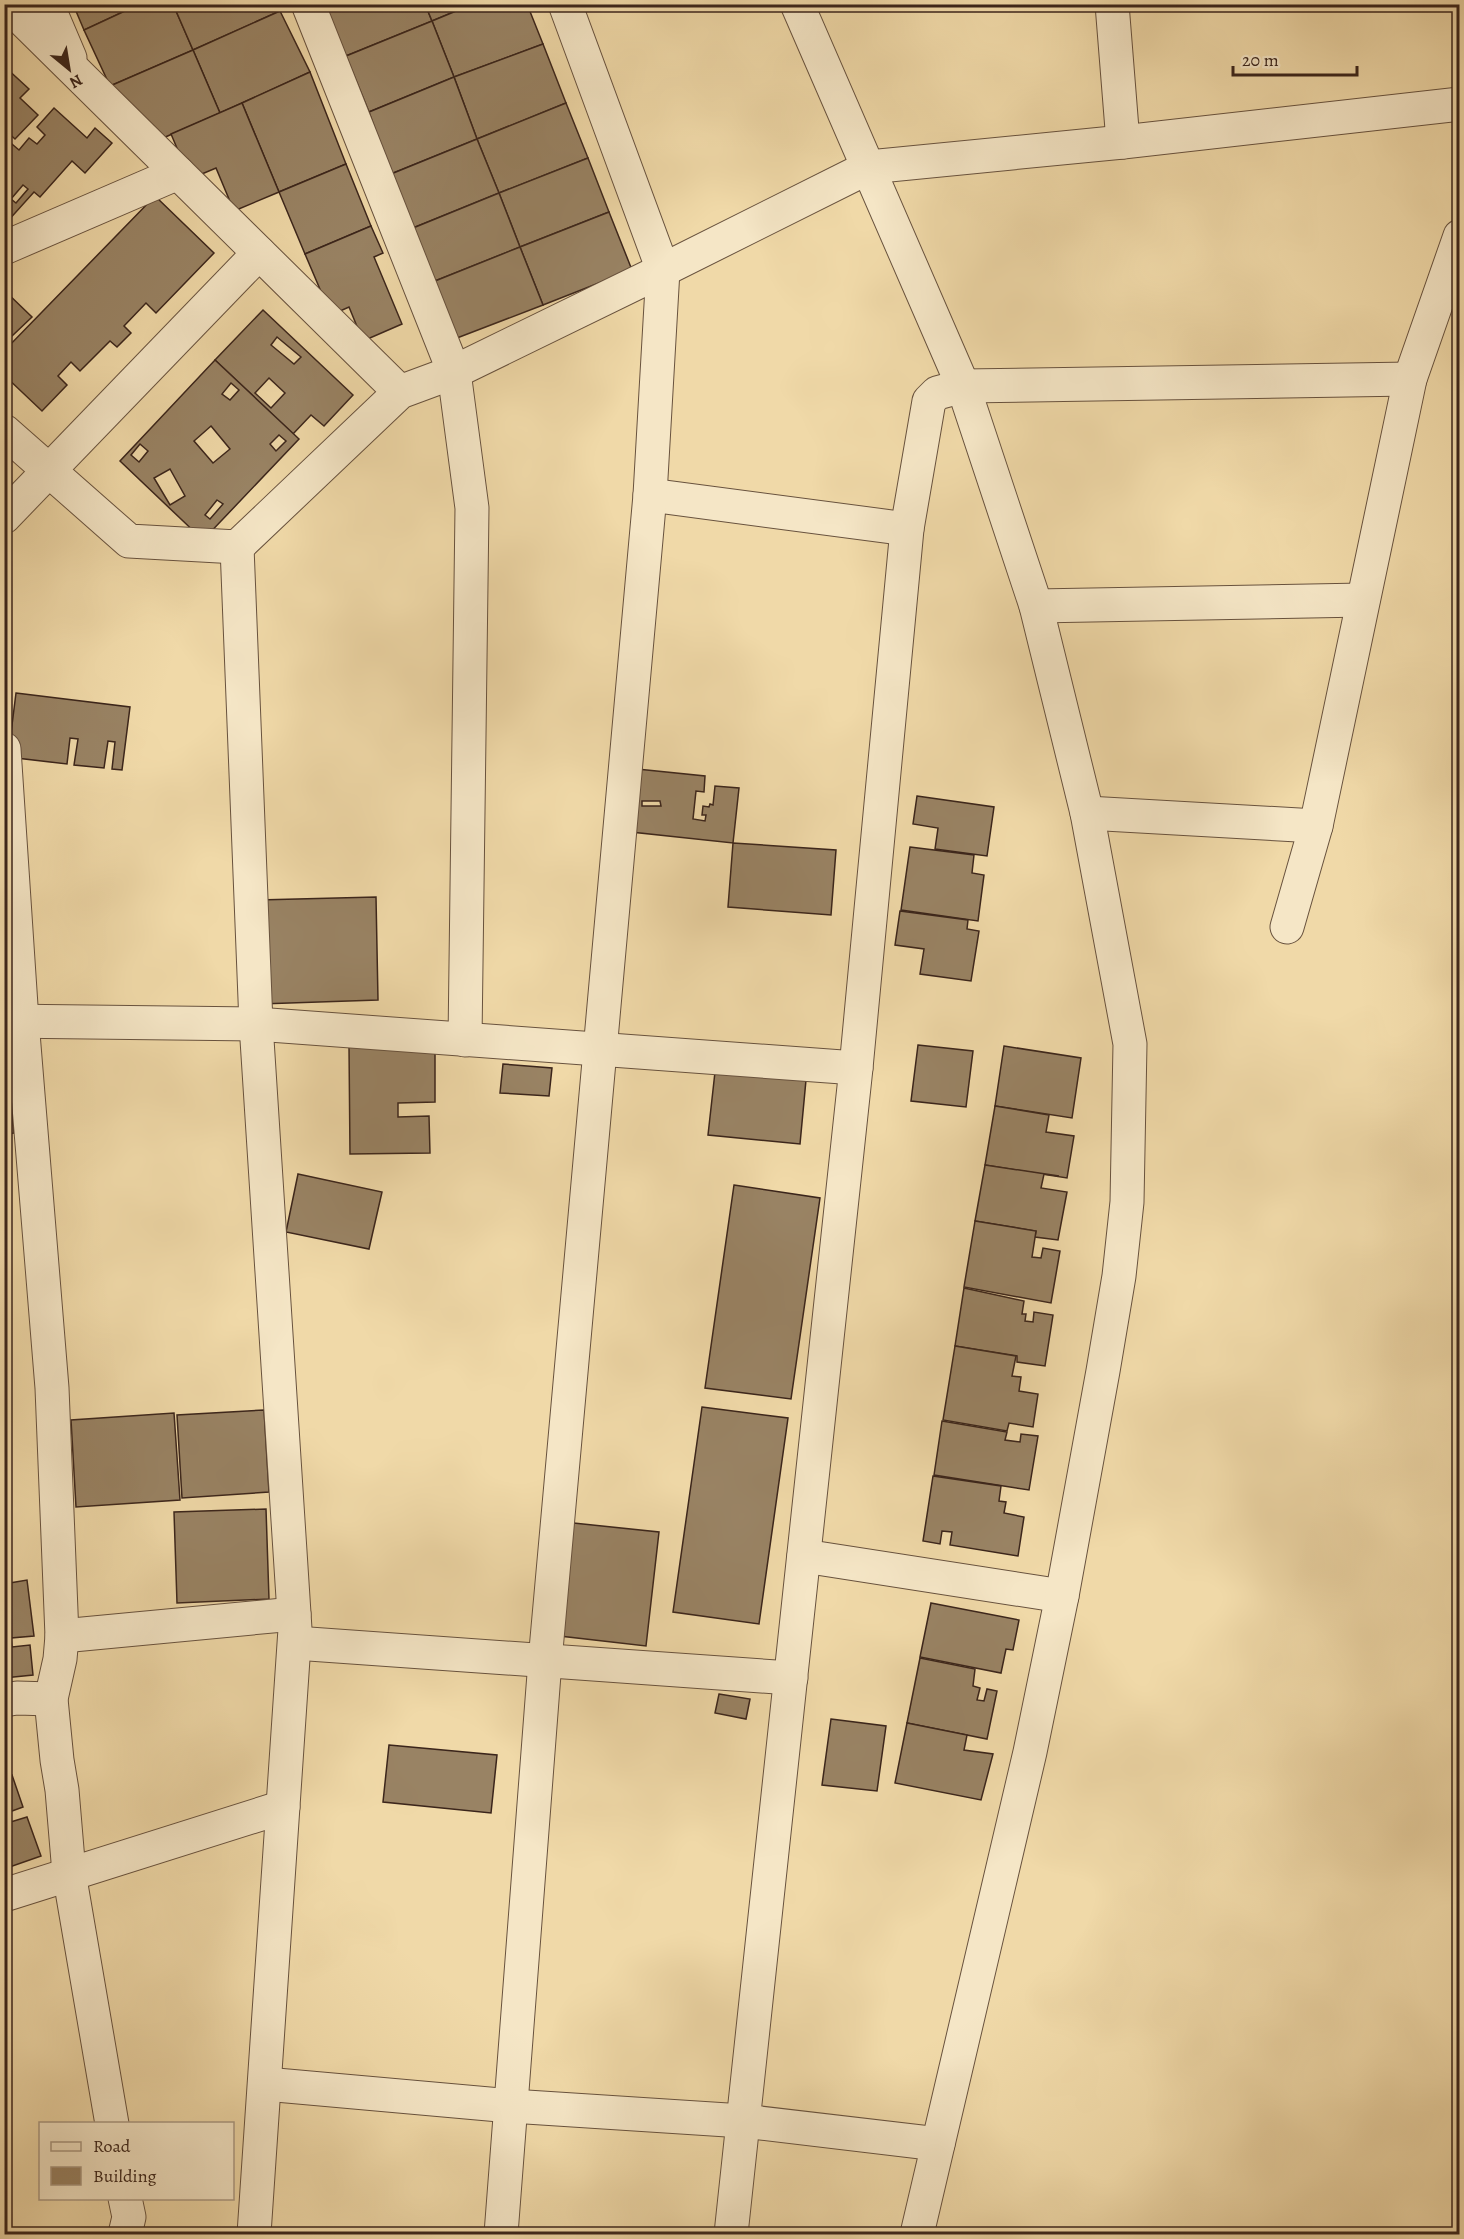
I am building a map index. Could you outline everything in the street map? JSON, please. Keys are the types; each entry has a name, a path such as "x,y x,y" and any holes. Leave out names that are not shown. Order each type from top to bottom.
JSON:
{"street":[{"path":"7,4 400,392"},
{"path":"48,4 75,71"},
{"path":"308,4 454,372 472,508 465,1040"},
{"path":"501,2235 544,1660 650,495 663,270 565,4"},
{"path":"797,4 963,386 1036,606 1087,813 1130,1044 1127,1203 1119,1276 1062,1596 1030,1752 917,2235"},
{"path":"1112,4 1123,142"},
{"path":"4,431 129,541 237,547 400,392 454,372 868,167 1123,142 1460,104"},
{"path":"4,248 178,173"},
{"path":"1287,927 1316,826 1410,379 1460,236"},
{"path":"4,517 259,253"},
{"path":"730,2235 856,1068 907,529 928,402 937,393 963,386 1410,379"},
{"path":"650,495 907,529"},
{"path":"237,547 256,1024 294,1629 254,2235"},
{"path":"1036,606 1363,600"},
{"path":"4,749 13,1021 52,1388 62,1636 51,1699 69,1873 112,2122"},
{"path":"1087,813 1316,826"},
{"path":"13,1021 256,1024 856,1068"},
{"path":"804,1556 1062,1596"},
{"path":"62,1636 294,1629 544,1660 791,1678"},
{"path":"4,1700 51,1699"},
{"path":"4,1895 283,1808"},
{"path":"265,2084 511,2106 743,2121 938,2144"},
{"path":"125,2235 129,2217 126,2200"}],"building":[{"path":"73,4 140,4 84,30"},
{"path":"140,4 173,4 193,50 110,86 84,30"},
{"path":"173,4 277,4 280,11 193,50"},
{"path":"325,4 425,4 432,21 346,56"},
{"path":"425,4 473,4 432,21"},
{"path":"473,4 527,4 543,44 454,77 432,21"},
{"path":"280,11 310,72 220,113 193,50"},
{"path":"432,21 454,77 369,112 346,56"},
{"path":"543,44 566,103 477,139 454,77"},
{"path":"193,50 220,113 154,142 110,86"},
{"path":"4,66 29,89 20,98 38,115 15,139 4,129"},
{"path":"310,72 346,164 279,192 242,103"},
{"path":"454,77 477,139 391,174 369,112"},
{"path":"242,103 279,192 234,211 216,168 190,179 171,134"},
{"path":"566,103 588,158 499,193 477,139"},
{"path":"54,108 87,138 95,128 112,143 85,173 72,161 40,197 34,192 7,222 4,219 4,141 6,139 19,150 29,138 37,144 45,135 37,127","holes":["23,185 28,189 16,203 11,199"]},
{"path":"477,139 499,193 413,228 391,174"},
{"path":"588,158 609,212 520,247 499,193"},
{"path":"346,164 371,226 305,254 279,192"},
{"path":"499,193 520,247 435,281 413,228"},
{"path":"155,196 214,253 156,313 146,303 124,326 131,333 117,347 110,341 80,371 71,362 58,376 67,385 42,411 4,375 4,351"},
{"path":"609,212 632,270 543,305 520,247"},
{"path":"371,226 383,253 374,257 402,324 363,341 349,307 331,315 305,254"},
{"path":"520,247 543,305 457,338 435,281"},
{"path":"4,290 32,317 12,336 4,329"},
{"path":"263,310 353,395 324,426 311,415 293,434 215,360","holes":["277,337 301,357 294,364 271,345","269,378 285,393 271,408 255,393"]},
{"path":"215,360 299,439 203,540 120,461","holes":["231,383 239,390 230,400 222,394","211,426 230,449 213,463 194,441","279,435 286,441 276,451 270,444","140,444 148,451 139,462 131,455","170,469 185,496 170,505 154,478","217,500 223,504 210,519 205,515"]},
{"path":"16,693 130,707 122,770 112,769 115,742 108,741 104,768 74,765 78,739 70,738 67,764 8,757"},
{"path":"637,769 705,776 704,792 696,791 693,819 705,821 706,815 702,815 703,806 713,805 715,786 739,788 733,843 631,832","holes":["642,801 660,801 661,806 642,806"]},
{"path":"917,796 994,807 987,856 935,849 938,828 913,824"},
{"path":"733,843 836,850 831,915 728,907"},
{"path":"910,847 974,855 972,873 984,875 978,921 901,910"},
{"path":"376,897 378,1000 260,1004 258,900"},
{"path":"900,911 968,920 967,929 979,931 971,981 920,974 924,949 895,945"},
{"path":"4,1043 14,1133 4,1134"},
{"path":"435,1045 435,1102 398,1103 398,1117 429,1116 430,1153 350,1154 349,1046"},
{"path":"918,1045 973,1051 966,1107 911,1101"},
{"path":"1004,1046 1081,1058 1072,1118 995,1106"},
{"path":"503,1064 552,1068 549,1096 500,1093"},
{"path":"715,1072 806,1080 800,1144 708,1135"},
{"path":"995,1106 1049,1115 1046,1132 1074,1136 1067,1178 985,1165"},
{"path":"985,1165 1059,1176 1044,1174 1041,1188 1067,1192 1058,1240 1035,1237 1036,1231 975,1221"},
{"path":"298,1174 382,1192 369,1249 286,1232"},
{"path":"734,1185 820,1198 791,1399 705,1388"},
{"path":"975,1221 1036,1231 1032,1257 1041,1258 1043,1248 1060,1251 1051,1303 964,1287"},
{"path":"964,1288 1024,1301 1022,1314 1026,1314 1025,1321 1033,1322 1034,1312 1053,1315 1045,1366 1017,1362 1017,1356 955,1346"},
{"path":"955,1346 1016,1356 1012,1376 1021,1377 1019,1391 1038,1394 1033,1427 1009,1423 1007,1431 943,1420"},
{"path":"702,1407 788,1418 759,1624 673,1612"},
{"path":"264,1410 269,1492 182,1498 177,1415"},
{"path":"174,1413 180,1500 76,1507 71,1420"},
{"path":"942,1421 1007,1432 1005,1440 1020,1442 1021,1434 1038,1436 1029,1490 934,1475"},
{"path":"933,1476 1001,1486 999,1501 1006,1502 1004,1513 1024,1517 1018,1556 950,1545 952,1532 942,1531 940,1544 923,1541"},
{"path":"266,1509 269,1599 177,1603 174,1512"},
{"path":"564,1522 659,1532 646,1646 551,1635"},
{"path":"27,1580 34,1636 11,1638 12,1647 30,1645 33,1675 4,1678 4,1584"},
{"path":"931,1603 1019,1620 1013,1650 1006,1649 1001,1673 920,1657"},
{"path":"920,1658 975,1669 973,1686 980,1688 977,1700 984,1701 987,1689 997,1691 987,1739 907,1723"},
{"path":"719,1694 750,1699 746,1719 715,1713"},
{"path":"831,1719 886,1726 877,1791 822,1785"},
{"path":"907,1723 967,1735 964,1750 993,1754 981,1800 895,1783"},
{"path":"389,1745 497,1755 491,1813 383,1802"},
{"path":"12,1775 23,1807 4,1814 4,1777"},
{"path":"27,1817 41,1856 4,1869 4,1824"}]}
